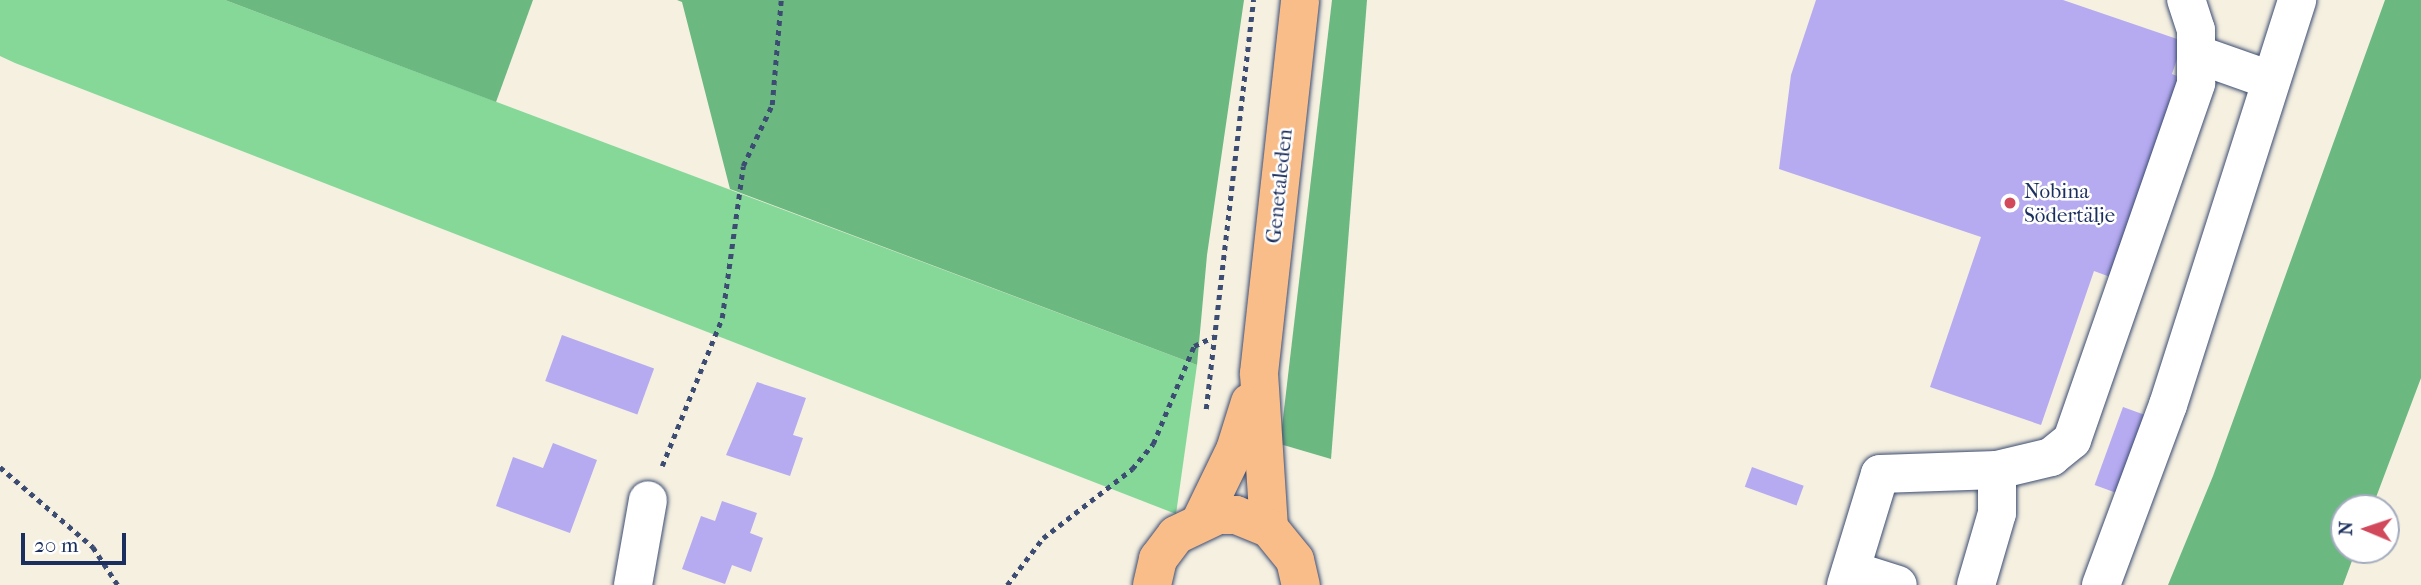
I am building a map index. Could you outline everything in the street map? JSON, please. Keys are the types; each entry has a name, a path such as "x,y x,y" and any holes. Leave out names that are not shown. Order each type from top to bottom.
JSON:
{"main road":[{"name":"Genetaleden","path":"1269,528 1259,373 1300,0"},
{"name":"Genetaleden","path":"1200,520 1235,450 1259,373"},
{"path":"1152,585 1166,546 1200,520 1236,515 1269,528 1298,572"}],"street":[{"path":"1898,585 1849,577 1880,474 1997,470 2051,457 2072,440 2196,83 2199,55 2186,0"},
{"path":"2101,585 2168,405 2297,0"},
{"path":"2199,55 2270,80"},
{"path":"1976,585 1997,513 1997,470"},
{"path":"633,585 648,500"},
{"path":"1298,572 1324,585"}],"path":[{"path":"648,500 722,318 743,166 772,105 781,0"},
{"path":"1205,414 1253,0"},
{"path":"1007,585 1043,538 1132,469 1153,444 1194,346 1215,336"},
{"path":"0,467 93,547 118,585"}],"green space":[{"path":"0,0 225,0 1197,365 1176,514 15,63 0,56"},
{"path":"225,0 533,0 496,102"},
{"path":"677,0 1244,0 1207,255 1197,365 730,189 682,2"},
{"path":"1332,0 1367,0 1331,459 1280,444"},
{"path":"2385,0 2421,0 2421,378 2377,494 2330,494 2330,564 2351,564 2343,585 2168,585 2213,476"}],"building":[{"name":"Nobina Södertälje","path":"1816,0 2063,0 2183,41 2172,74 2182,78 2113,278 2094,271 2041,425 1930,387 1981,237 1779,169 1791,75"},
{"path":"562,335 654,369 637,415 545,381"},
{"path":"757,382 806,398 793,435 803,438 790,476 726,455"},
{"path":"2123,407 2159,420 2130,498 2095,485"},
{"path":"553,443 597,460 570,533 496,506 513,457 543,468"},
{"path":"1752,467 1804,486 1797,506 1745,487"},
{"path":"722,501 757,513 750,533 763,538 751,572 732,565 725,584 682,569 701,516 715,521"}],"place":[{"name":"Nobina Södertälje","path":"2010,203"}]}
